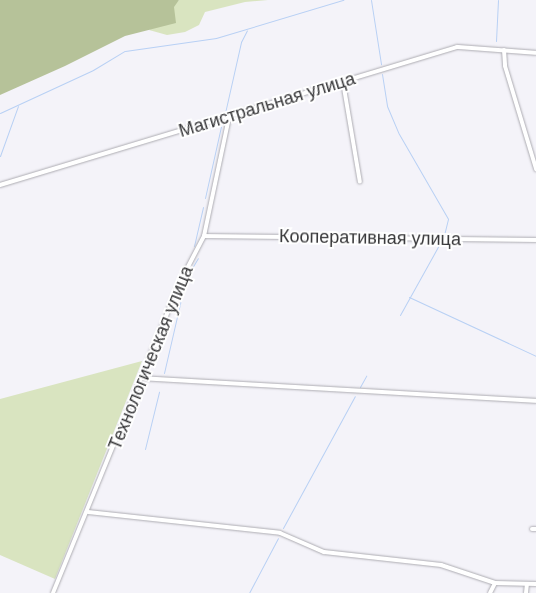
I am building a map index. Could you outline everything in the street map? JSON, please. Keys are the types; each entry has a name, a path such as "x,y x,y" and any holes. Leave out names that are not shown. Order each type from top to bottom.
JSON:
{"street":[{"name":"Магистральная улица","path":"0,185 230,117 457,46 536,53"},
{"path":"504,50 505,66 536,169"},
{"path":"343,82 360,182"},
{"name":"Технологическая улица","path":"54,593 178,284 204,236 230,117"},
{"name":"Кооперативная улица","path":"204,236 536,240"},
{"path":"141,378 536,402"},
{"path":"88,512 280,533 324,552 441,565 495,583 536,584"},
{"path":"490,593 495,583"},
{"path":"526,593 527,584"}],"green space":[{"path":"0,0 179,0 174,7 176,23 125,36 65,66 0,95"},
{"path":"179,0 268,0 245,2 205,12 199,25 185,32 167,35 149,30"},
{"path":"142,361 55,579 0,555 0,399"}],"waterway":[{"path":"0,113 93,70 125,51 216,38 343,0"},
{"path":"371,0 381,64"},
{"path":"496,41 498,0"},
{"path":"225,113 241,42 247,30"},
{"path":"382,74 387,106 399,134 448,219 444,235"},
{"path":"0,156 18,106"},
{"path":"205,198 222,122"},
{"path":"194,246 203,207"},
{"path":"400,315 440,243"},
{"path":"164,373 186,278 198,258"},
{"path":"409,297 536,356"},
{"path":"360,387 366,376"},
{"path":"145,449 159,392"},
{"path":"283,528 355,396"},
{"path":"249,593 278,538"}]}
